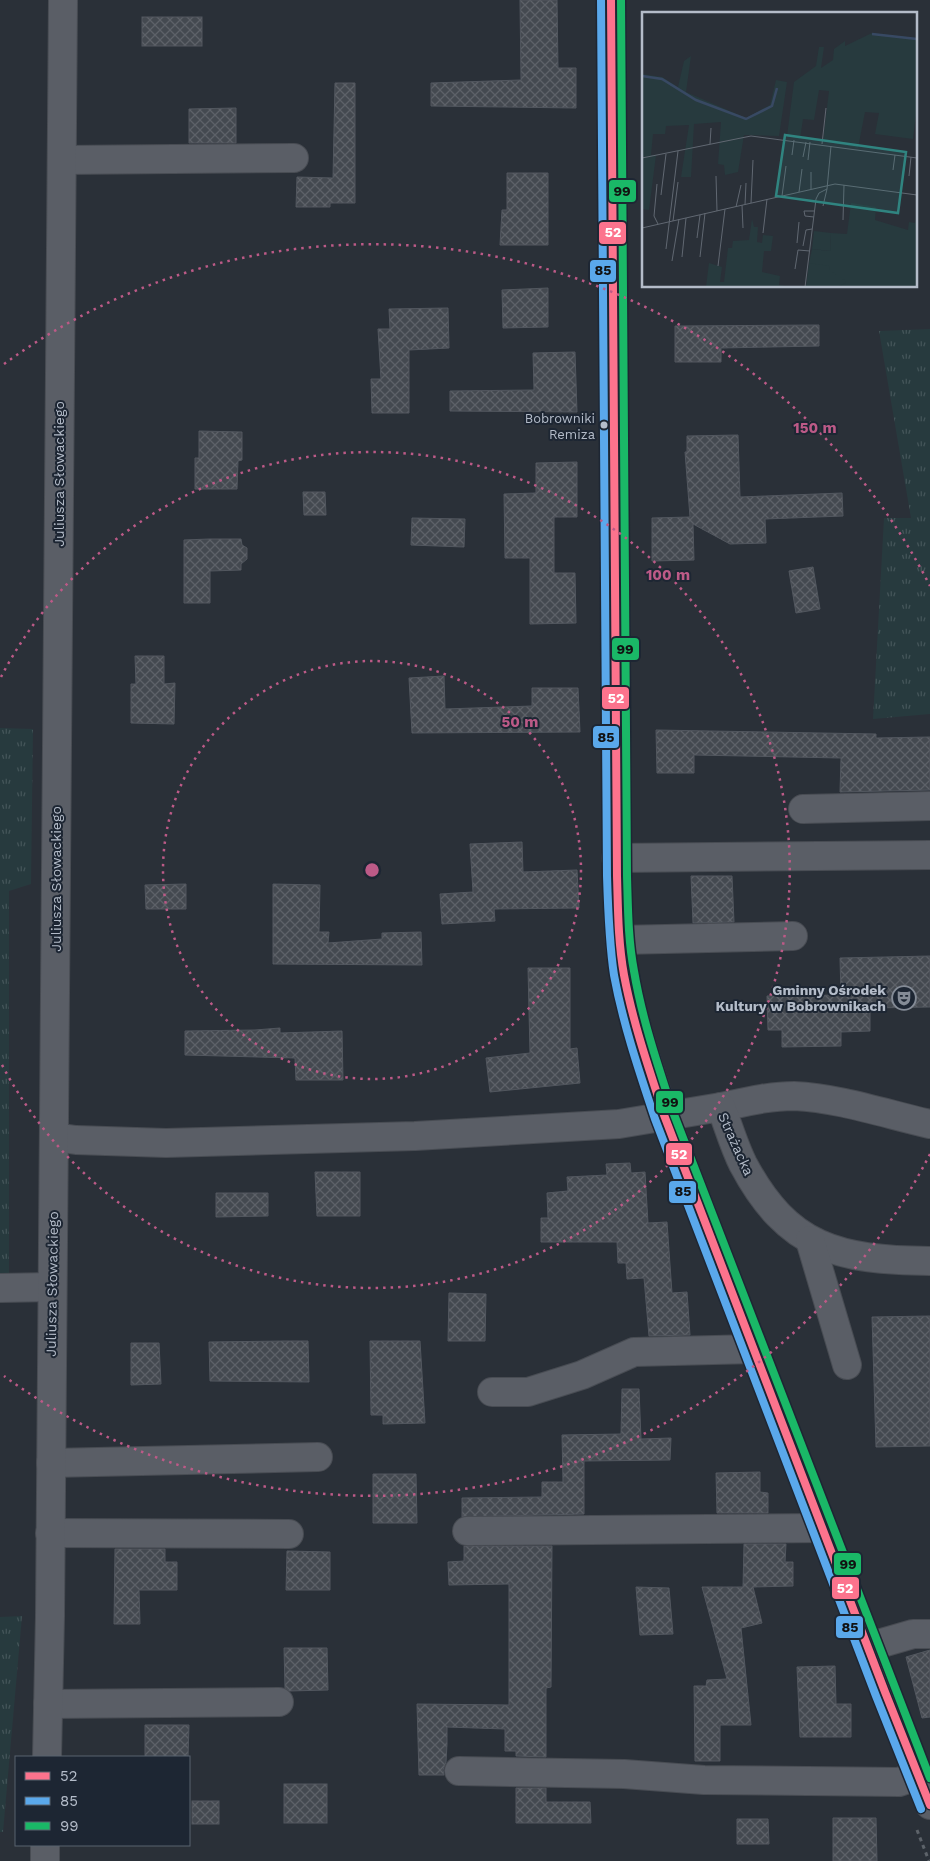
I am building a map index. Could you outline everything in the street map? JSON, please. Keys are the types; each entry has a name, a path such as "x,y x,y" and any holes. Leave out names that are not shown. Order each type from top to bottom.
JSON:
{"street":[{"name":"Juliusza Słowackiego","path":"47,1756 63,0"},
{"path":"610,0 616,858 620,940 630,1005 664,1116 930,1805"},
{"path":"62,160 294,158"},
{"path":"803,809 930,806"},
{"path":"616,858 930,855"},
{"path":"620,940 792,936"},
{"path":"721,1107 760,1099 792,1096 822,1098 930,1124"},
{"name":"Strażacka","path":"54,1137 76,1140 166,1143 415,1136 619,1124 721,1107 742,1162 758,1190 776,1213 810,1240 834,1251 866,1258 930,1261"},
{"path":"810,1240 847,1364"},
{"path":"0,1288 52,1287"},
{"path":"492,1392 528,1392 582,1375 634,1352 754,1348"},
{"path":"51,1463 318,1458"},
{"path":"467,1531 823,1528"},
{"path":"50,1533 289,1534"},
{"path":"868,1646 913,1634 930,1634"},
{"path":"48,1704 279,1702"},
{"path":"459,1771 624,1774 714,1780 899,1782 919,1775"},
{"path":"45,1846 45,1861"}],"green space":[{"path":"930,329 930,714 873,719 884,518 911,518 879,331"},
{"path":"0,728 33,729 31,884 9,891 9,1277 0,1277"},
{"path":"22,1616 3,1832 0,1832 0,1617"}],"building":[{"path":"520,0 557,0 558,68 576,68 576,108 431,106 431,83 521,80"},
{"path":"142,17 202,17 202,46 142,46"},
{"path":"335,83 355,83 355,203 330,203 330,207 296,207 297,177 333,178"},
{"path":"236,108 236,143 189,143 189,109"},
{"path":"507,173 548,173 548,245 500,245 502,210 507,210"},
{"path":"548,288 548,327 503,328 502,290"},
{"path":"448,308 449,348 409,350 409,413 372,413 371,379 381,379 378,329 390,329 389,309"},
{"path":"819,325 819,346 721,348 721,362 675,362 675,326"},
{"path":"575,352 577,412 450,411 450,391 534,390 533,353"},
{"path":"199,431 242,432 242,460 238,461 237,489 195,489 195,458 199,458"},
{"path":"738,435 740,497 842,493 843,516 765,519 766,543 730,544 693,524 694,560 652,561 652,518 690,517 685,452 687,452 687,436"},
{"path":"577,462 577,517 554,517 554,573 575,573 576,623 530,624 530,558 505,558 504,494 536,493 536,463"},
{"path":"303,492 325,492 326,515 304,515"},
{"path":"412,518 465,519 464,547 411,545"},
{"path":"241,539 242,545 247,548 247,559 241,564 241,570 210,571 210,603 184,603 184,540"},
{"path":"813,567 820,609 796,613 789,571"},
{"path":"135,656 164,656 164,684 175,683 174,724 131,723 131,684 136,684"},
{"path":"444,676 445,709 532,706 532,688 578,688 580,732 412,733 409,678"},
{"path":"656,730 876,734 876,738 930,737 930,790 840,792 841,758 694,755 694,773 657,773"},
{"path":"522,842 523,872 577,870 579,908 494,909 495,921 442,924 440,894 473,892 470,844"},
{"path":"691,876 732,876 734,922 693,923"},
{"path":"186,884 186,909 146,909 145,885"},
{"path":"273,884 320,885 319,932 329,932 328,943 382,939 382,933 421,932 422,965 273,964"},
{"path":"930,956 930,1007 870,1008 870,1031 841,1032 841,1046 782,1047 782,1030 768,1030 767,996 841,995 840,958"},
{"path":"528,968 570,968 570,1049 577,1048 580,1083 490,1092 486,1058 530,1053"},
{"path":"280,1028 280,1033 342,1031 343,1080 296,1080 295,1058 185,1055 185,1031"},
{"path":"630,1163 631,1173 645,1172 648,1223 667,1222 672,1293 687,1292 690,1335 649,1336 644,1278 627,1279 626,1263 618,1263 617,1242 541,1242 541,1218 548,1218 547,1193 568,1191 567,1177 607,1175 606,1164"},
{"path":"315,1172 360,1172 360,1216 317,1216"},
{"path":"216,1193 268,1193 268,1216 216,1217"},
{"path":"449,1293 486,1294 485,1341 448,1341"},
{"path":"930,1316 930,1446 876,1447 872,1317"},
{"path":"308,1341 309,1382 210,1381 209,1342"},
{"path":"370,1341 420,1341 425,1423 383,1424 383,1415 371,1415"},
{"path":"131,1343 159,1343 161,1384 131,1385"},
{"path":"622,1389 639,1389 641,1439 671,1438 670,1460 584,1461 584,1514 462,1517 462,1498 542,1497 542,1482 563,1482 562,1435 621,1434"},
{"path":"760,1472 760,1492 768,1493 768,1513 717,1513 716,1473"},
{"path":"373,1474 416,1474 417,1523 373,1523"},
{"path":"744,1544 786,1544 785,1562 793,1562 793,1586 753,1587 762,1623 741,1628 751,1725 720,1725 720,1761 695,1761 694,1686 706,1686 707,1680 727,1679 702,1587 743,1587"},
{"path":"464,1546 552,1546 551,1687 546,1688 546,1757 516,1756 516,1751 505,1751 505,1729 447,1727 444,1775 419,1775 417,1704 509,1705 509,1584 449,1585 448,1562 464,1561"},
{"path":"115,1549 165,1549 165,1562 177,1562 177,1590 139,1590 140,1624 114,1624"},
{"path":"287,1551 330,1552 330,1590 286,1590"},
{"path":"636,1587 669,1588 673,1634 640,1635"},
{"path":"284,1648 327,1648 328,1690 289,1691 285,1688"},
{"path":"930,1650 930,1717 922,1718 906,1657"},
{"path":"835,1666 836,1704 851,1704 851,1737 800,1737 797,1667"},
{"path":"145,1725 189,1725 188,1756 145,1756"},
{"path":"284,1784 327,1784 327,1823 284,1823"},
{"path":"516,1788 546,1788 546,1802 590,1802 591,1823 516,1823"},
{"path":"192,1801 219,1801 219,1824 192,1824"},
{"path":"833,1818 876,1818 877,1861 833,1861"},
{"path":"737,1819 768,1819 769,1844 737,1844"}],"transit line":[{"name":"85","path":"601,0 607,876 614,975 637,1065 655,1119 921,1809"},
{"name":"52","path":"611,0 617,876 619,938 624,975 637,1028 664,1115 930,1805"},
{"name":"99","path":"621,0 627,876 629,936 637,989 656,1060 673,1112 930,1778"}],"place":[{"name":"Bobrowniki Remiza","path":"604,425"},
{"name":"Gminny Ośrodek Kultury w Bobrownikach","path":"904,998"}]}
